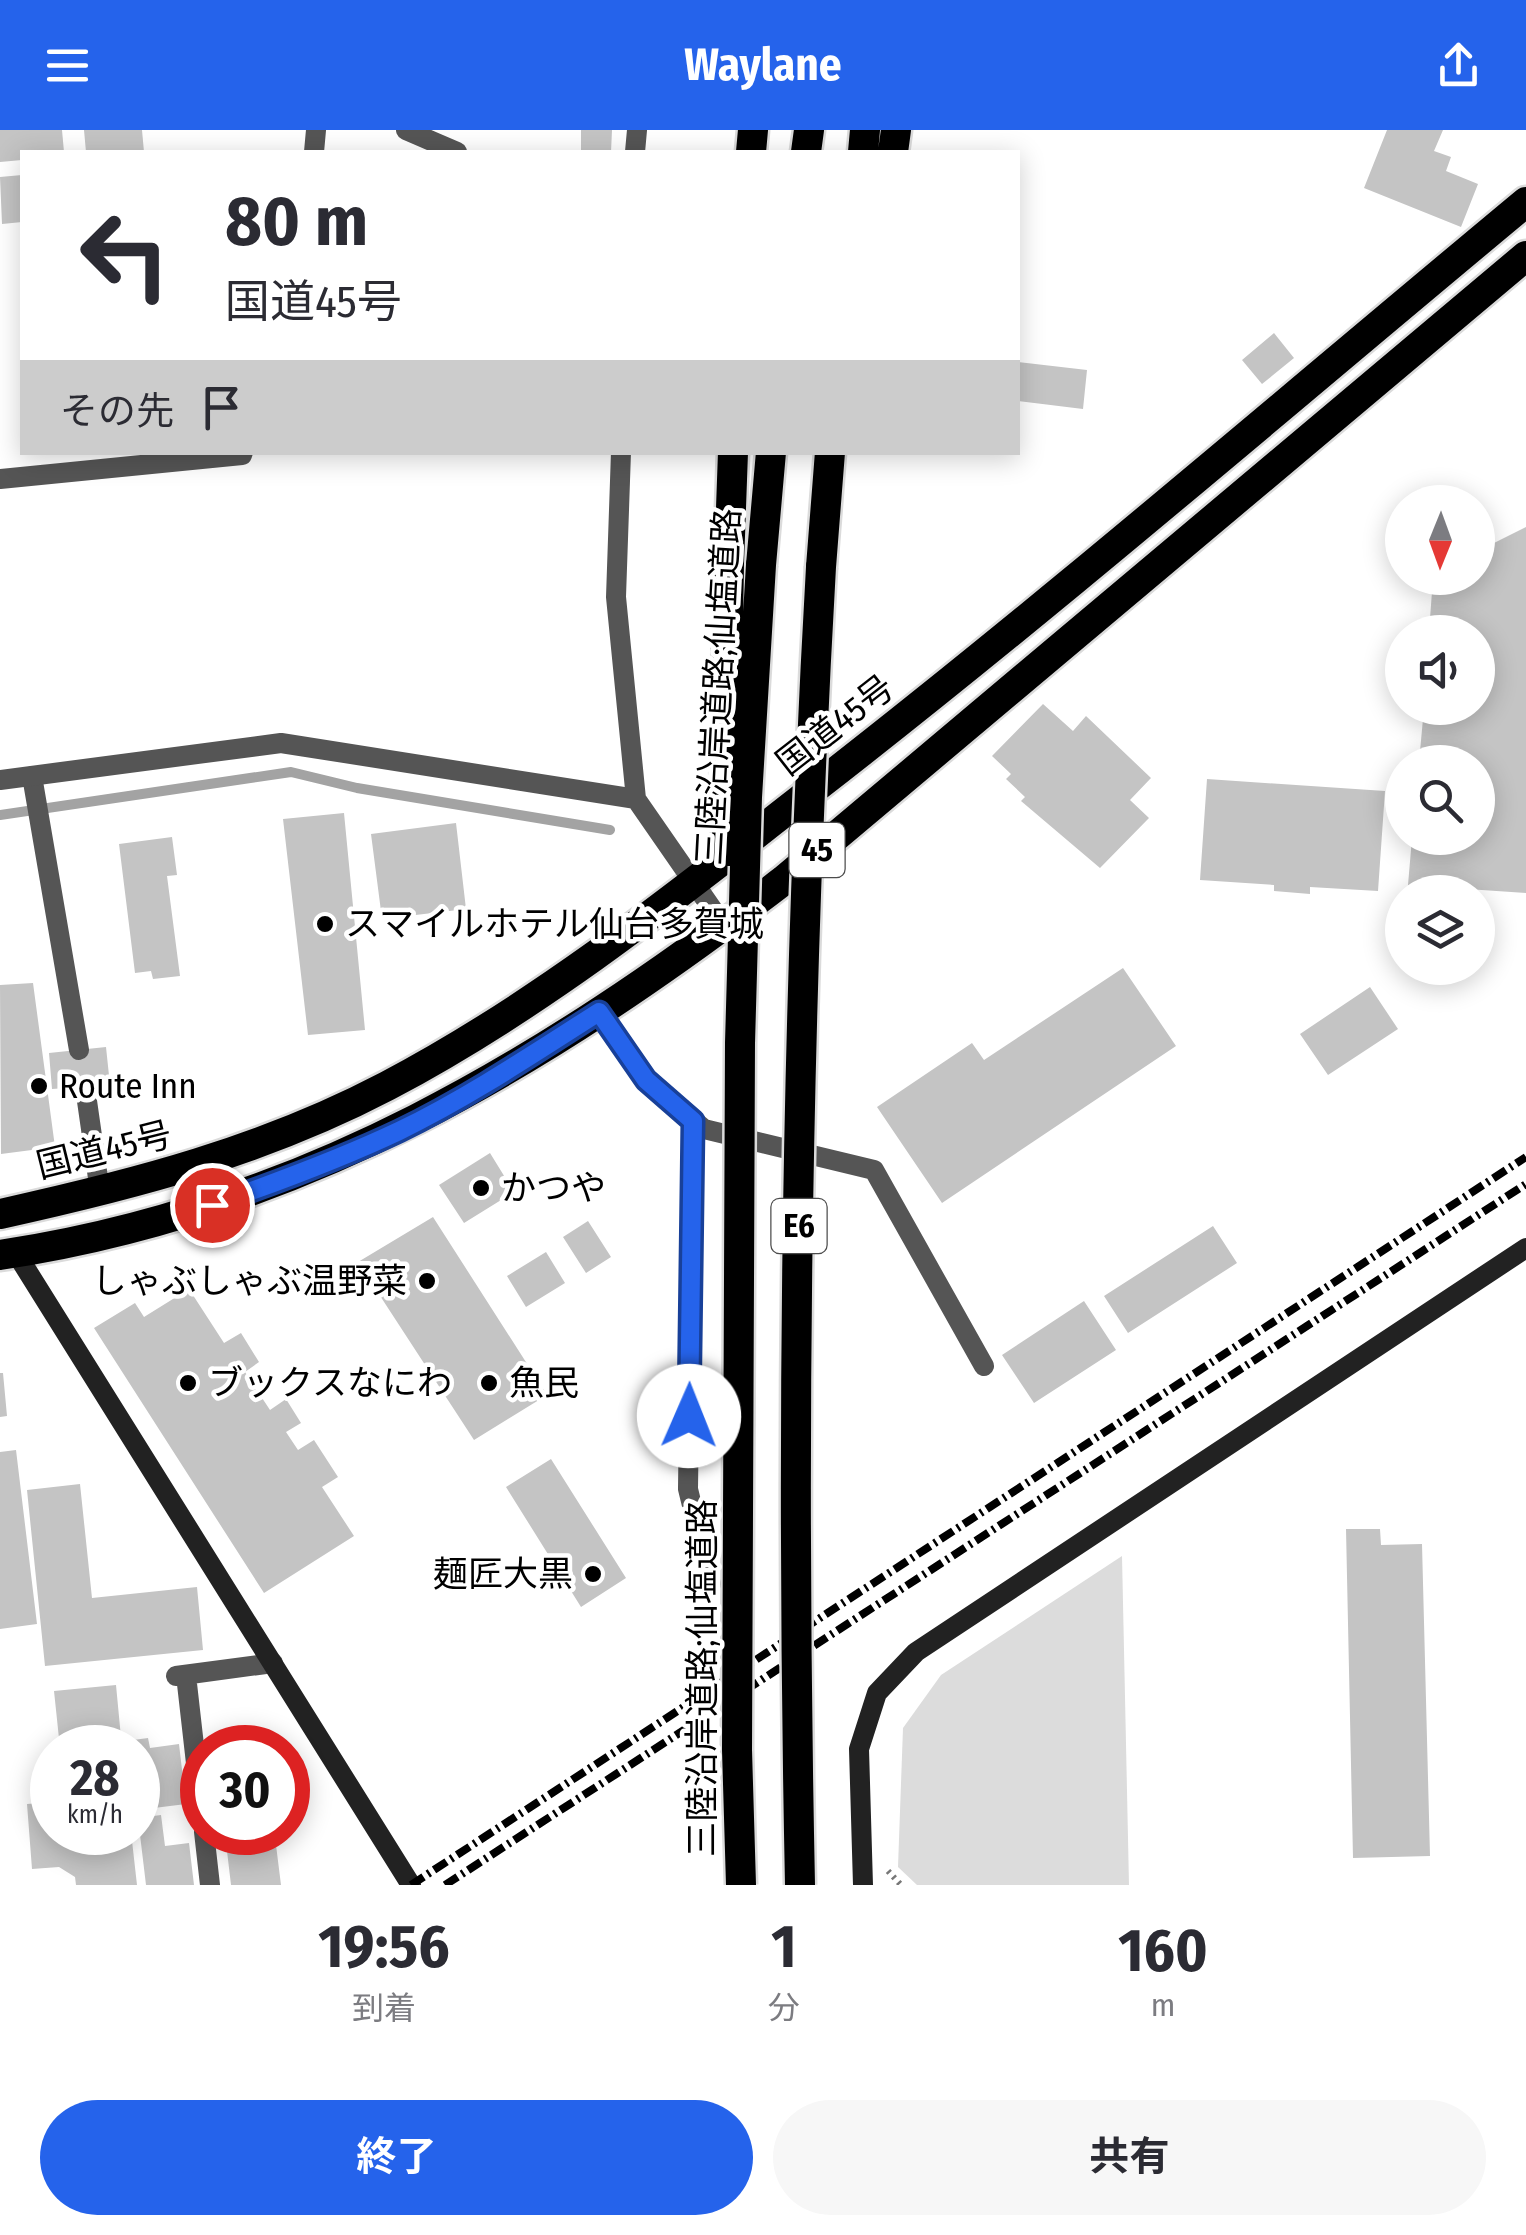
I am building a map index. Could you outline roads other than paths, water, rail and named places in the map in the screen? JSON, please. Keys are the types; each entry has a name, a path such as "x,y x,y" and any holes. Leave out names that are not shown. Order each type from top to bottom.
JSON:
{"highway":[{"name":"国道45号","path":"0,1214 188,1169 288,1132 386,1086 488,1029 694,882 908,716 1526,202"},
{"name":"45","path":"8,1254 212,1205 307,1171 400,1130 495,1078 599,1012 784,880 1526,256"},
{"path":"733,455 724,797 740,1044"},
{"name":"三陸沿岸道路;仙塩道路","path":"740,1885 740,1044 747,797 771,455"},
{"name":"E6","path":"800,1885 794,1580 800,1108 808,791 830,455"},
{"path":"822,554 841,455"}],"street":[{"path":"406,130 452,150"},
{"path":"0,479 242,455"},
{"path":"621,455 616,598 636,799 724,926"},
{"path":"0,780 32,779 281,742 636,799"},
{"path":"32,779 79,1050"},
{"path":"599,1012 646,1080 704,1129 874,1170 984,1366"},
{"path":"84,1086 100,1192"},
{"path":"693,1121 688,1489 711,1584"},
{"path":"863,1885 859,1749 877,1693 916,1652 1526,1248"},
{"path":"8,1254 273,1663 411,1885"},
{"path":"188,1725 181,1676 273,1663"},
{"path":"207,1855 210,1885"}],"waterway":[{"path":"0,815 291,772 357,788 610,830"}],"railway":[{"path":"411,1885 1526,1157"},
{"path":"445,1885 1526,1184"}],"place":[{"name":"スマイルホテル仙台多賀城","path":"325,924"},
{"name":"Route Inn","path":"39,1086"},
{"name":"かつや","path":"481,1188"},
{"name":"しゃぶしゃぶ温野菜","path":"427,1281"},
{"name":"ブックスなにわ","path":"188,1383"},
{"name":"魚民","path":"489,1383"},
{"name":"麺匠大黒","path":"593,1574"}]}
